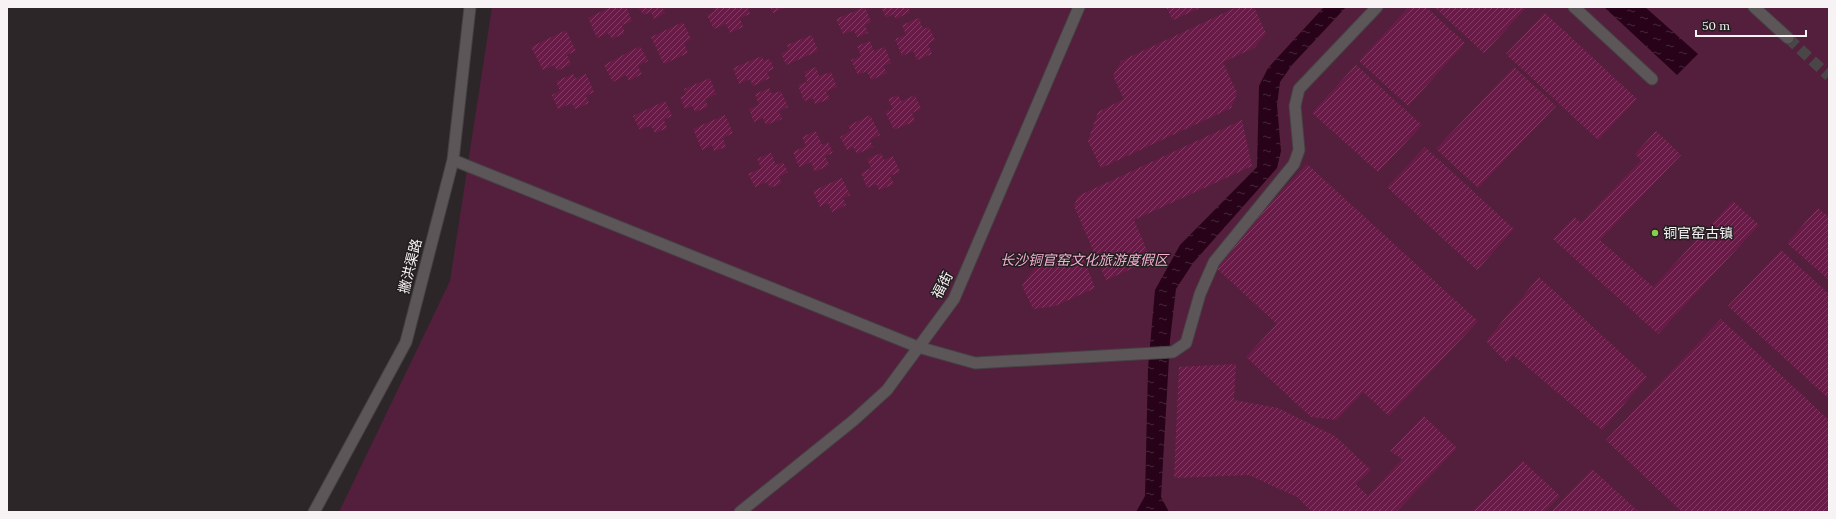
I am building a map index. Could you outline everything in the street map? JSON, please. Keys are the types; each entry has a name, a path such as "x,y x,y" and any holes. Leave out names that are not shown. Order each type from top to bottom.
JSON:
{"street":[{"name":"撇洪渠路","path":"314,512 406,342 453,160 470,20 470,7"},
{"name":"福街","path":"740,512 854,420 887,390 954,299 1079,7"},
{"path":"453,160 918,347 975,363 1174,352 1186,343 1200,294 1214,262 1294,164 1300,150 1295,106 1299,89 1378,7"},
{"path":"1574,7 1652,79"},
{"path":"1754,7 1788,38"}],"green space":[{"name":"长沙铜官窑文化旅游度假区","path":"492,7 1829,7 1829,512 339,512 450,281"}],"water":[{"path":"1324,7 1346,7 1292,65 1280,82 1277,105 1281,151 1277,168 1193,263 1176,289 1170,340 1161,497 1169,512 1136,512 1145,496 1148,368 1155,290 1180,245 1257,167 1259,86 1268,68"},
{"path":"1604,7 1645,7 1698,54 1677,75"}],"building":[{"path":"611,7 626,7 632,21 622,25 625,33 612,39 608,33 597,38 588,18"},
{"path":"639,7 662,7 665,13 654,19 651,12 643,15"},
{"path":"713,7 747,7 750,14 740,18 743,27 730,33 726,24 714,29 707,15 715,11"},
{"path":"770,7 786,7 773,13"},
{"path":"865,7 871,22 865,25 868,33 857,37 854,30 843,34 836,19"},
{"path":"881,7 908,7 910,12 896,19 893,14 886,18"},
{"path":"1166,7 1202,7 1173,20"},
{"path":"1237,7 1254,7 1266,33 1254,48 1223,62 1237,93 1231,108 1101,168 1088,141 1098,112 1124,99 1113,76 1121,61"},
{"path":"1409,7 1426,7 1465,43 1408,106 1359,61"},
{"path":"1434,7 1527,7 1484,53"},
{"path":"1545,13 1637,99 1598,140 1506,54"},
{"path":"919,18 923,29 929,27 935,40 928,44 932,54 917,60 913,51 902,56 895,39 906,35 902,25"},
{"path":"683,22 691,39 684,43 688,53 664,64 651,37"},
{"path":"566,30 576,51 567,55 571,64 557,71 554,65 543,70 531,47"},
{"path":"812,35 818,51 786,65 781,53 789,50 787,45"},
{"path":"870,41 874,51 885,47 891,63 883,66 887,73 871,80 867,71 858,75 851,60 861,56 857,46"},
{"path":"640,46 648,61 638,66 642,74 629,81 626,75 613,82 604,65"},
{"path":"762,56 764,61 770,59 774,69 767,72 770,78 753,86 750,79 739,84 733,68"},
{"path":"1356,65 1422,125 1378,172 1312,113"},
{"path":"816,67 819,76 831,72 837,87 826,91 830,99 815,104 813,98 804,101 798,85 807,82 804,72"},
{"path":"1514,67 1556,106 1478,188 1436,149"},
{"path":"573,74 576,79 586,74 594,92 586,96 589,103 575,109 572,103 558,109 552,95 560,91 556,81"},
{"path":"710,78 716,94 705,99 708,107 695,112 692,106 685,109 680,97 686,94 684,89"},
{"path":"769,88 772,94 781,91 788,107 779,111 782,119 766,125 763,118 754,122 749,109 759,105 755,94"},
{"path":"898,95 901,101 915,95 921,109 912,113 915,121 894,130 885,112 893,109 888,99"},
{"path":"665,101 672,116 664,120 667,128 655,133 651,125 640,130 633,116"},
{"path":"725,115 733,133 723,138 726,147 714,151 712,145 702,150 693,129"},
{"path":"870,115 880,135 870,140 873,147 857,154 853,147 847,150 840,137 851,131 848,126"},
{"path":"1242,120 1252,166 1134,220 1151,260 1106,280 1074,206 1078,196"},
{"path":"816,131 822,145 828,142 833,153 825,156 829,165 815,172 811,162 799,167 793,152 806,146 802,137"},
{"path":"1656,131 1681,155 1600,240 1653,287 1733,201 1759,225 1658,334 1553,239 1574,217 1581,223 1641,160 1635,154"},
{"path":"1425,147 1514,229 1477,270 1387,187"},
{"path":"771,153 776,165 783,162 788,172 779,177 782,183 770,188 767,182 755,187 748,174 761,168 757,159"},
{"path":"881,153 884,160 893,156 900,172 890,176 894,184 879,190 876,184 867,188 861,173 871,168 867,159"},
{"path":"1307,164 1478,321 1389,416 1363,392 1337,420 1311,417 1246,357 1277,324 1213,265"},
{"path":"842,178 850,195 843,198 846,205 832,212 828,203 820,207 813,191"},
{"path":"1818,208 1829,217 1829,280 1787,243"},
{"path":"1781,250 1829,294 1829,399 1728,306"},
{"path":"1074,253 1083,257 1095,288 1055,306 1033,309 1022,286 1035,267"},
{"path":"1539,277 1647,377 1602,430 1513,355 1507,363 1486,341"},
{"path":"1721,319 1829,420 1829,512 1682,512 1606,440"},
{"path":"1236,364 1234,400 1278,408 1335,436 1371,470 1356,484 1368,496 1402,459 1390,451 1424,416 1457,448 1396,512 1312,512 1297,497 1249,475 1174,478 1179,367"},
{"path":"1523,461 1560,496 1545,512 1472,512"},
{"path":"1592,469 1639,512 1551,512"}],"tunnel":[{"path":"1788,38 1829,76"}],"place":[{"name":"铜官窑古镇","path":"1655,233"}]}
